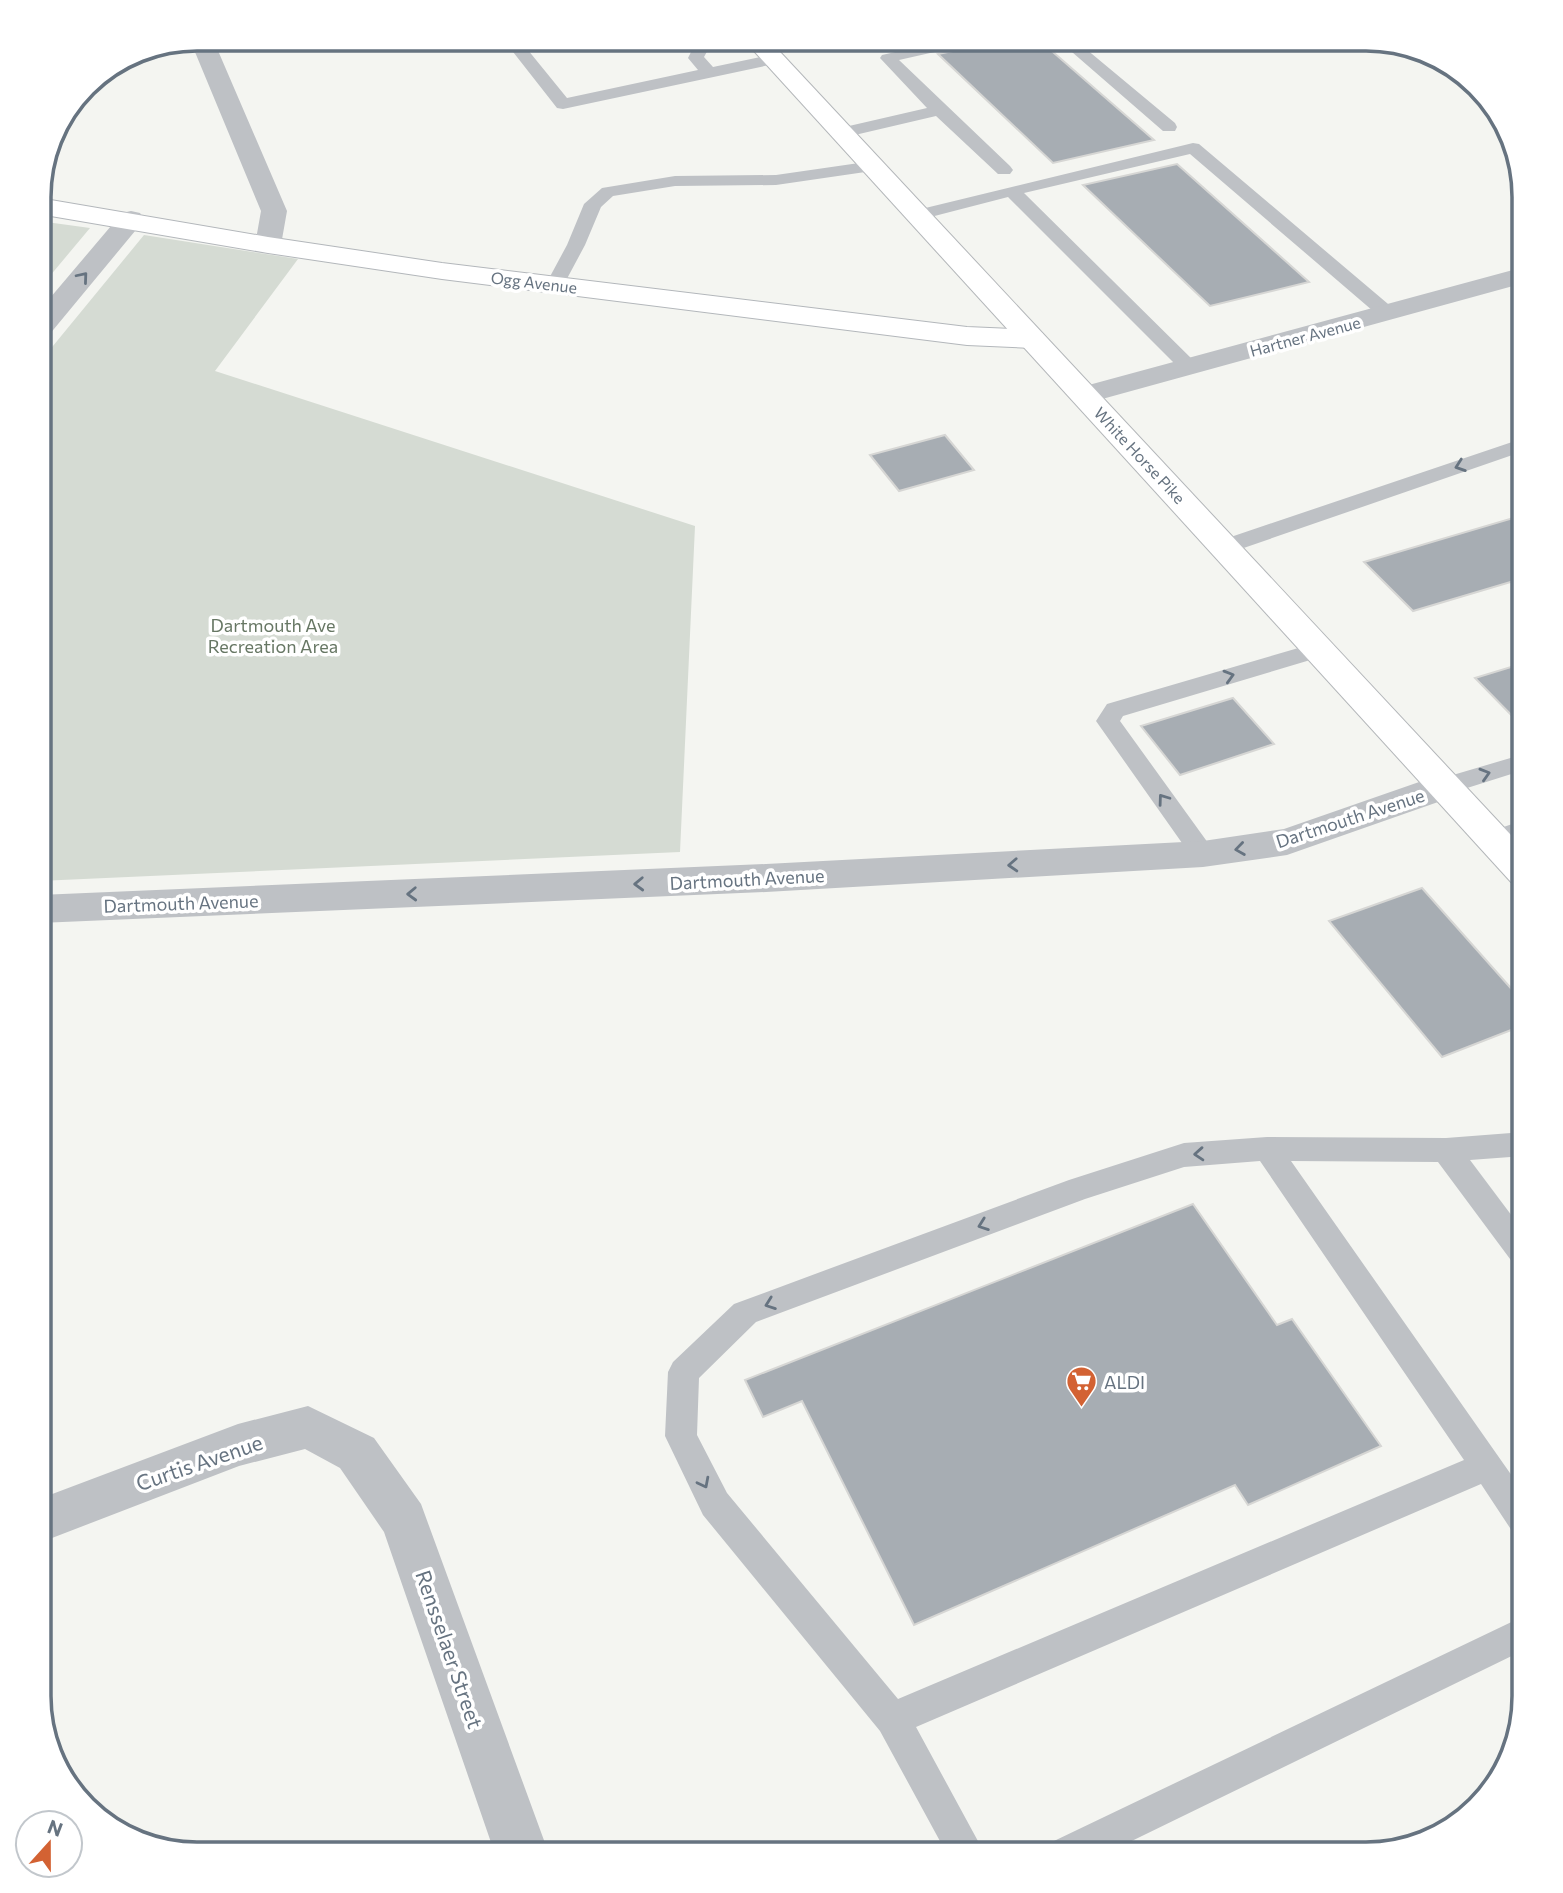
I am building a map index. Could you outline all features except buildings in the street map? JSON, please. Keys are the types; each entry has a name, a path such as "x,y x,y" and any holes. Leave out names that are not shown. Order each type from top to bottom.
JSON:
{"main road":[{"name":"White Horse Pike","path":"766,51 1445,786 1510,834"},
{"name":"Ogg Avenue","path":"51,208 131,219 268,245 555,284 967,336 1032,339"}],"street":[{"path":"206,51 274,211 268,245"},
{"path":"51,315 131,219"},
{"name":"Hartner Avenue","path":"1084,395 1512,278"},
{"name":"Dartmouth Avenue","path":"51,908 766,878 1203,854 1287,842 1445,786"},
{"name":"Curtis Avenue","path":"51,1516 238,1445 308,1427 357,1453"},
{"name":"Rensselaer Street","path":"357,1453 404,1520 518,1842"}],"lane":[{"path":"521,51 562,104 774,59"},
{"path":"700,51 696,58 708,71"},
{"path":"919,51 888,58 1004,170"},
{"path":"1079,51 1169,127"},
{"path":"842,133 939,110"},
{"path":"919,215 1193,148 1387,313"},
{"path":"555,284 576,245 593,204 608,192 675,181 776,180 873,166"},
{"path":"1012,191 1190,368"},
{"path":"1224,547 1512,448"},
{"path":"1203,854 1108,721 1115,710 1319,650"},
{"path":"1445,786 1512,766"},
{"path":"960,1842 892,1720 715,1504 681,1436 684,1372 745,1313 1079,1189 1184,1156 1267,1149 1446,1150 1512,1145"},
{"path":"1267,1149 1512,1504"},
{"path":"1446,1150 1512,1238"},
{"path":"892,1720 1485,1467"},
{"path":"1092,1842 1512,1639"}],"green space":[{"path":"51,223 90,228 51,275"},
{"name":"Dartmouth Ave Recreation Area","path":"144,235 298,259 215,371 695,526 680,852 51,880 51,348"}],"place":[{"name":"ALDI","path":"1081,1409"}]}
